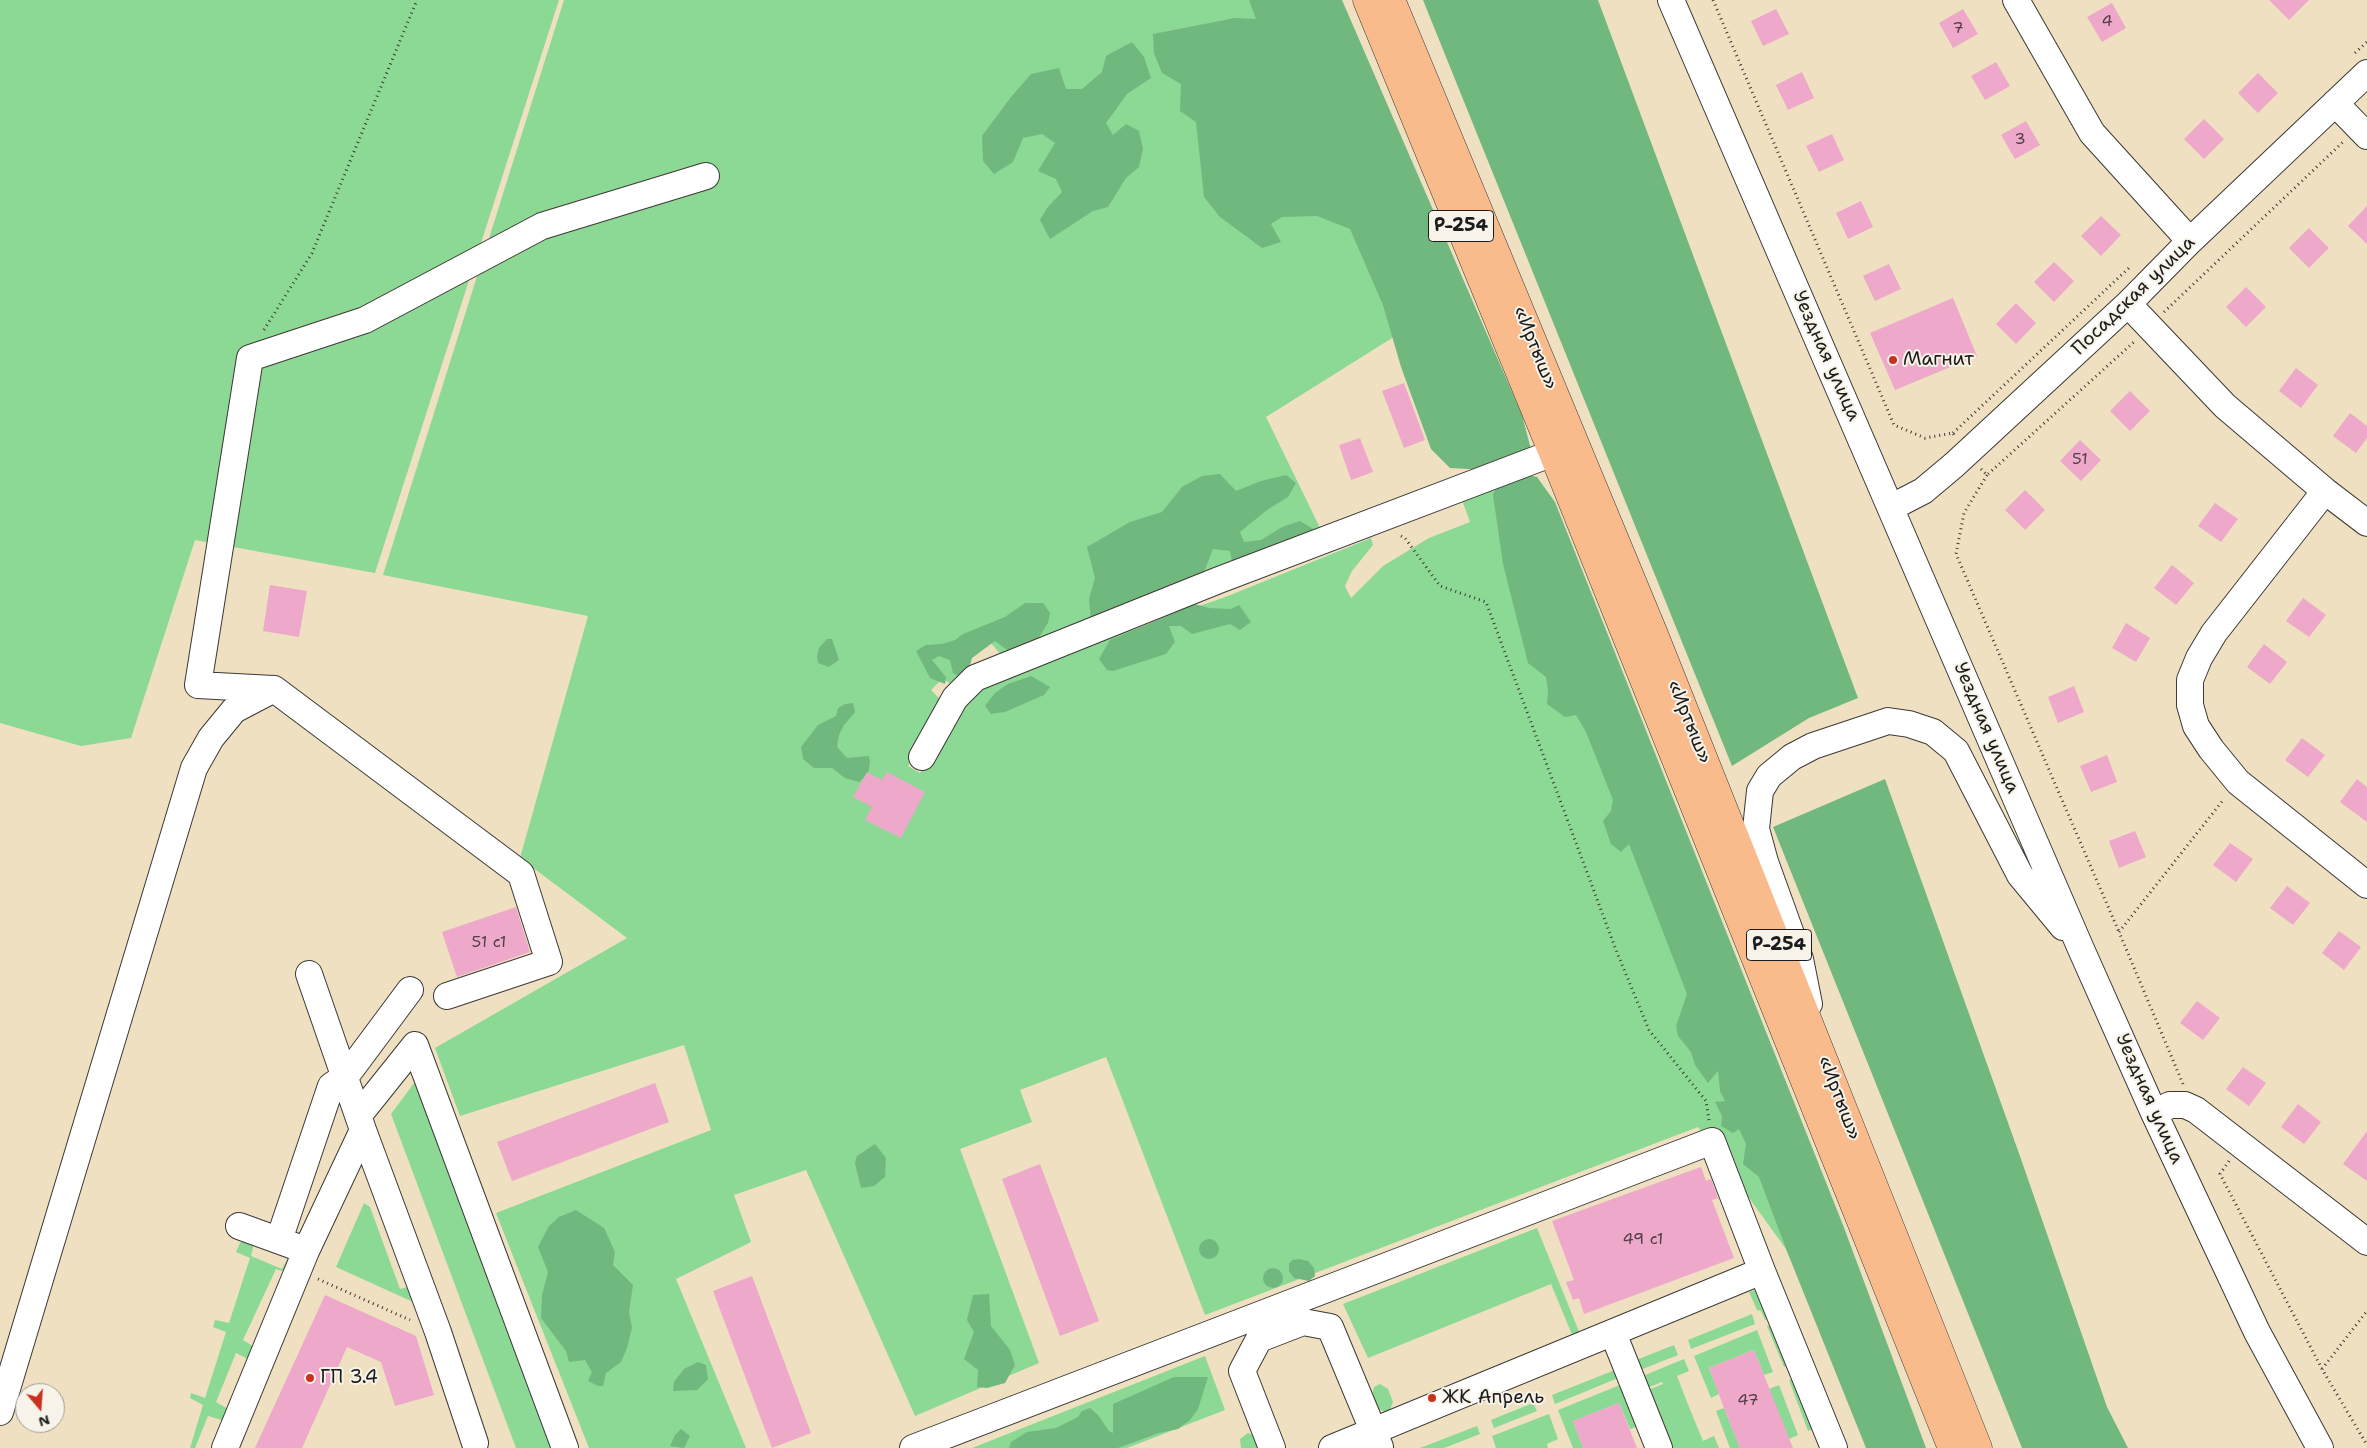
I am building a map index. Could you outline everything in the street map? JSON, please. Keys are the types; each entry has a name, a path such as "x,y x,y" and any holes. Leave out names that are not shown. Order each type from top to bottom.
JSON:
{"highway":[{"name":"«Иртыш»","path":"1367,0 1553,453 1952,1448"},
{"name":"«Иртыш»","path":"1391,0 1657,642 1816,1037 1978,1448"}],"street":[{"name":"Уездная улица","path":"1671,0 1892,506 2081,949 2154,1113 2257,1332 2320,1448"},
{"path":"2016,0 2092,133 2190,241"},
{"name":"Посадская улица","path":"1892,506 1923,491 1967,453 2128,304 2190,241 2367,73"},
{"path":"2335,103 2363,131"},
{"path":"447,996 549,962 521,874 274,689 198,685 250,358 365,320 542,226 706,176"},
{"path":"2128,304 2225,406 2325,491 2367,523"},
{"path":"922,758 955,698 975,678 1372,521 1553,453"},
{"path":"2325,491 2214,634 2199,658 2190,680 2190,705 2196,726 2210,749 2238,782 2367,885"},
{"path":"0,1412 194,768 211,738 234,710 274,689"},
{"path":"1816,1037 1800,959 1765,862 1759,838 1757,809 1760,791 1769,776 1792,757 1813,746 1888,720 1909,724 1933,732 1956,752 2020,875 2081,949"},
{"path":"309,974 361,1123 438,1332 471,1446"},
{"path":"279,1240 331,1086 345,1077 410,990"},
{"path":"225,1448 361,1123 415,1045 565,1448"},
{"path":"2154,1113 2170,1105 2185,1105 2196,1110 2367,1242"},
{"path":"913,1448 1712,1140 1762,1271 1834,1448"},
{"path":"239,1226 279,1240 302,1261"},
{"path":"1332,1448 1377,1440 1613,1333 1762,1271"},
{"path":"1272,1448 1242,1371 1259,1339 1303,1322 1330,1327 1377,1440"},
{"path":"1613,1333 1659,1448"}],"path":[{"path":"250,358 268,322 312,252 417,0"},
{"path":"1713,0 1894,425 1925,438 1952,433 1987,475"},
{"path":"2190,1090 2183,1084 2120,932 1956,554 1964,513 1987,475 2363,131"},
{"path":"1372,521 1405,538 1440,586 1486,602 1613,941 1649,1030 1706,1101 1712,1140"},
{"path":"2120,932 2238,782"},
{"path":"2241,1145 2220,1174 2322,1369 2367,1445"},
{"path":"302,1261 438,1332"},
{"path":"2322,1369 2367,1311"}],"green space":[{"path":"0,0 559,0 375,573 195,540 131,738 81,746 0,723"},
{"path":"564,0 1337,0 1408,328 1266,417 1322,532 1001,655 991,643 966,655 967,671 954,685 942,679 931,690 940,699 920,747 908,766 920,773 951,720 970,697 996,678 1228,596 1371,538 1373,545 1352,571 1345,586 1351,598 1383,566 1429,538 1470,522 1462,500 1513,482 1786,1249 1698,1127 1205,1315 1106,1057 1020,1090 1032,1122 960,1149 1039,1363 915,1416 806,1170 734,1195 751,1242 676,1279 746,1448 589,1448 496,1213 711,1130 684,1045 460,1116 435,1048 627,938 520,858 588,616 383,575"},
{"path":"1249,0 1342,0 1522,415 1533,457 1480,469 1450,468 1431,449 1401,367 1383,305 1350,229 1317,216 1282,217 1271,224 1281,242 1262,248 1220,217 1204,197 1196,122 1180,111 1181,84 1162,73 1154,53 1153,34 1235,18 1256,19"},
{"path":"1423,0 1598,0 1858,698 1809,718 1732,766"},
{"path":"1132,42 1144,57 1151,78 1127,94 1106,123 1113,135 1126,124 1139,131 1143,149 1139,167 1126,178 1108,207 1093,211 1050,239 1040,220 1047,208 1062,192 1056,179 1038,171 1055,143 1042,134 1023,138 1013,162 994,174 983,161 982,136 1031,74 1059,68 1066,89 1082,89 1102,72 1106,56"},
{"path":"1520,473 1537,477 1555,502 1843,1225 1926,1448 1866,1448 1759,1177 1743,1164 1746,1144 1739,1129 1733,1133 1721,1126 1722,1116 1715,1102 1725,1101 1720,1091 1718,1071 1708,1083 1695,1065 1691,1052 1678,1036 1676,1026 1687,994 1629,844 1621,852 1611,844 1603,821 1611,811 1613,800 1586,732 1576,715 1565,717 1547,704 1548,690 1546,677 1528,663 1503,564 1493,495 1500,479"},
{"path":"1220,474 1236,491 1261,481 1286,475 1296,483 1288,497 1267,510 1240,532 1244,542 1261,540 1282,527 1300,521 1315,530 1233,567 1230,551 1213,549 1204,572 1091,621 1089,599 1095,578 1087,547 1130,522 1162,512 1182,487 1202,476"},
{"path":"1187,602 1209,608 1231,609 1239,605 1251,622 1240,630 1230,624 1192,634 1181,626 1169,626 1175,642 1166,654 1113,671 1107,670 1099,659 1110,640 1174,613"},
{"path":"1025,603 1043,603 1050,613 1048,623 1032,648 1014,655 995,641 972,658 966,680 953,673 950,660 939,656 932,660 946,677 945,684 930,678 916,651 926,645 942,644 955,640 963,634 1005,617"},
{"path":"827,639 832,639 839,660 829,667 818,663 817,656 819,648"},
{"path":"1031,676 1050,687 1044,695 1005,712 991,714 985,706 995,693 1008,684"},
{"path":"853,703 855,712 844,725 839,735 837,747 847,758 869,756 868,774 859,782 845,778 832,768 814,768 803,759 801,747 818,725 836,716 838,708 845,704"},
{"path":"1885,779 2021,1159 2107,1407 2128,1448 2022,1448 1773,827"},
{"path":"417,1079 556,1448 516,1448 391,1114"},
{"path":"875,1144 886,1158 885,1177 874,1186 861,1188 855,1163 857,1156"},
{"path":"364,1203 370,1207 400,1289 415,1285 422,1306 336,1267"},
{"path":"576,1210 604,1228 615,1252 613,1265 633,1285 629,1312 632,1328 627,1348 621,1362 606,1373 603,1386 598,1386 588,1381 592,1372 585,1360 569,1362 566,1351 541,1318 542,1295 548,1272 538,1247 549,1226 559,1217"},
{"path":"1537,1228 1580,1334 1573,1337 1551,1284 1368,1358 1343,1304"},
{"path":"1209,1239 1216,1242 1219,1249 1216,1256 1209,1259 1202,1256 1199,1249 1202,1242"},
{"path":"245,1240 254,1243 251,1256 282,1269 289,1256 289,1273 276,1269 243,1340 256,1348 250,1360 236,1353 216,1402 228,1409 222,1420 208,1416 195,1448 190,1448 203,1405 190,1398 191,1393 205,1398 226,1332 213,1327 215,1320 229,1323 250,1258 236,1252 240,1243"},
{"path":"1292,1260 1308,1261 1314,1268 1315,1276 1309,1281 1294,1278 1289,1271 1289,1264"},
{"path":"1269,1268 1277,1268 1283,1274 1283,1282 1277,1288 1269,1288 1263,1282 1263,1274"},
{"path":"1756,1290 1774,1316 1765,1320 1761,1311 1757,1310 1749,1292"},
{"path":"989,1294 991,1326 1010,1350 1015,1365 1005,1383 987,1388 977,1387 978,1370 964,1359 974,1332 967,1320 973,1295"},
{"path":"1752,1314 1755,1324 1691,1349 1688,1340"},
{"path":"1776,1323 1793,1364 1784,1367 1767,1326"},
{"path":"1757,1330 1773,1372 1764,1375 1754,1350 1709,1368 1719,1394 1711,1398 1694,1356"},
{"path":"1674,1345 1678,1355 1640,1370 1636,1360"},
{"path":"1205,1356 1225,1410 1127,1448 972,1448"},
{"path":"1684,1359 1689,1371 1677,1376 1687,1402 1703,1441 1714,1436 1719,1448 1671,1448 1643,1392 1663,1384 1662,1382 1642,1390 1638,1378"},
{"path":"698,1362 706,1365 708,1379 697,1390 673,1391 674,1382 684,1369"},
{"path":"1620,1368 1623,1376 1555,1404 1552,1395"},
{"path":"1174,1377 1208,1377 1198,1409 1190,1420 1178,1429 1159,1433 1118,1448 1009,1448 1011,1442 1027,1432 1056,1428 1078,1417 1082,1411 1090,1408 1098,1415 1109,1431 1113,1433 1113,1404"},
{"path":"1798,1377 1817,1428 1808,1431 1789,1380"},
{"path":"1380,1384 1388,1389 1393,1402 1390,1410 1385,1412 1377,1408 1372,1395 1374,1387"},
{"path":"1620,1385 1636,1427 1630,1429 1619,1403 1573,1421 1583,1448 1573,1448 1558,1410"},
{"path":"1779,1385 1798,1435 1789,1439 1769,1389"},
{"path":"1533,1403 1537,1411 1494,1428 1491,1420"},
{"path":"1724,1408 1740,1448 1730,1448 1716,1411"},
{"path":"1549,1414 1558,1439 1547,1444 1548,1448 1496,1448 1492,1436"},
{"path":"1477,1426 1480,1434 1444,1448 1420,1448"},
{"path":"681,1429 690,1436 684,1448 670,1446 675,1435"},
{"path":"1248,1433 1253,1435 1260,1448 1241,1448 1240,1439"}],"building":[{"path":"2269,0 2309,0 2289,20"},
{"path":"2112,3 2126,28 2102,42 2087,17"},
{"path":"1776,9 1789,34 1763,46 1751,21"},
{"path":"1963,9 1978,34 1953,48 1939,23"},
{"path":"1996,62 2010,86 1985,100 1971,76"},
{"path":"1802,72 1814,98 1788,110 1776,85"},
{"path":"2258,73 2278,93 2258,113 2238,93"},
{"path":"2204,119 2224,139 2204,159 2184,139"},
{"path":"2026,121 2040,145 2015,159 2001,135"},
{"path":"1832,134 1844,160 1819,172 1806,146"},
{"path":"1861,201 1873,227 1848,239 1836,213"},
{"path":"2367,206 2367,244 2348,226"},
{"path":"2101,216 2121,235 2101,256 2081,236"},
{"path":"2309,228 2329,248 2309,268 2289,248"},
{"path":"2054,262 2074,281 2054,302 2034,282"},
{"path":"1889,264 1901,289 1875,301 1863,276"},
{"path":"2246,287 2266,307 2246,327 2226,307"},
{"path":"1953,298 1977,356 1895,390 1870,333"},
{"path":"2016,303 2036,323 2016,344 1996,324"},
{"path":"2296,368 2318,385 2301,408 2279,391"},
{"path":"1404,383 1425,440 1404,448 1382,391"},
{"path":"2130,391 2150,411 2130,431 2110,411"},
{"path":"2350,413 2367,426 2367,438 2356,453 2333,436"},
{"path":"1360,438 1373,472 1351,480 1339,445"},
{"path":"2080,440 2101,460 2081,481 2060,461"},
{"path":"2025,490 2045,510 2025,530 2005,510"},
{"path":"2215,503 2238,519 2221,542 2198,526"},
{"path":"2172,565 2194,583 2176,605 2154,588"},
{"path":"270,585 307,591 299,637 263,631"},
{"path":"2303,598 2326,615 2309,637 2286,621"},
{"path":"2126,623 2150,638 2136,662 2112,648"},
{"path":"2264,644 2287,662 2270,684 2247,667"},
{"path":"2074,686 2084,712 2058,723 2048,697"},
{"path":"2302,738 2325,755 2308,777 2285,760"},
{"path":"2107,755 2117,782 2091,792 2080,766"},
{"path":"867,772 882,780 887,772 925,792 901,838 865,820 872,807 853,797"},
{"path":"2357,779 2367,787 2367,822 2340,802"},
{"path":"2135,831 2146,857 2119,868 2109,841"},
{"path":"2230,843 2253,859 2236,882 2213,865"},
{"path":"2287,886 2310,903 2293,925 2270,908"},
{"path":"516,907 530,952 457,977 442,932"},
{"path":"2339,931 2361,947 2344,970 2322,953"},
{"path":"2197,1001 2220,1018 2203,1040 2180,1023"},
{"path":"2243,1067 2266,1083 2249,1106 2226,1089"},
{"path":"655,1083 669,1122 512,1181 497,1142"},
{"path":"2298,1104 2321,1122 2304,1144 2281,1127"},
{"path":"2367,1131 2367,1181 2343,1164"},
{"path":"1040,1164 1099,1321 1060,1336 1002,1179"},
{"path":"1701,1167 1706,1181 1711,1179 1718,1198 1712,1200 1734,1258 1584,1314 1579,1298 1573,1300 1566,1282 1574,1280 1552,1221"},
{"path":"752,1276 811,1433 772,1448 713,1291"},
{"name":"ГП 3.4","path":"325,1295 416,1336 434,1395 395,1406 381,1362 347,1347 302,1448 255,1448"},
{"path":"1754,1350 1793,1448 1740,1448 1724,1408 1709,1368"},
{"path":"1619,1403 1637,1448 1583,1448 1573,1421"}],"place":[{"name":"Магнит","path":"1893,360"},
{"name":"ГП 3.4","path":"310,1378"},
{"name":"ЖК Апрель","path":"1432,1398"}]}
